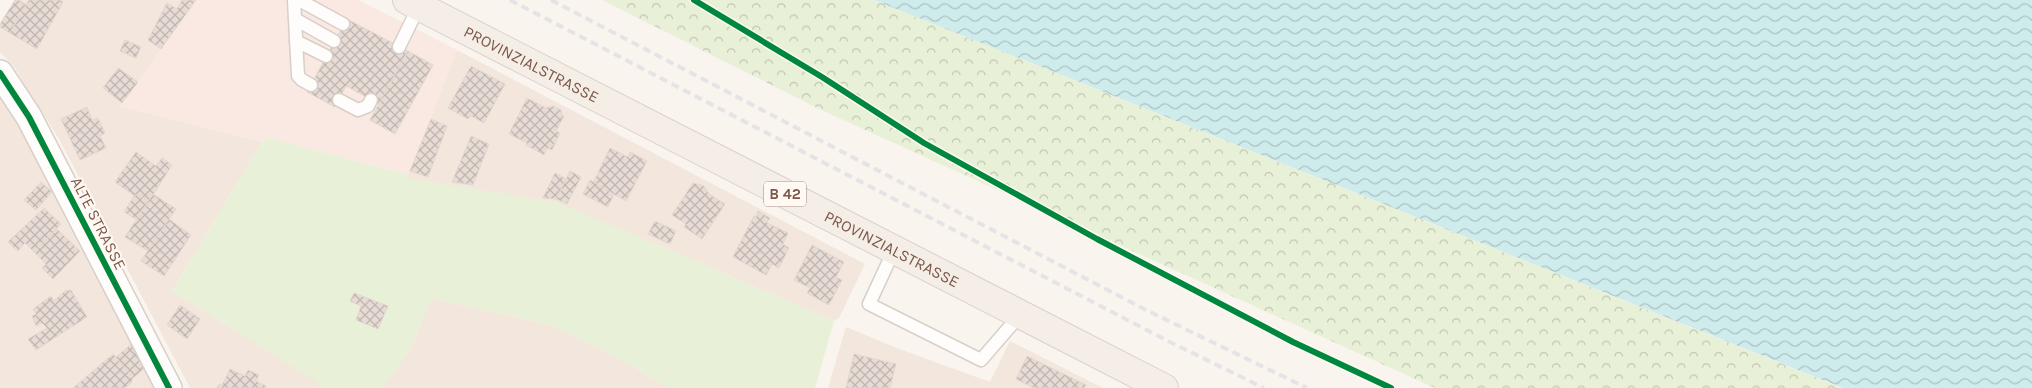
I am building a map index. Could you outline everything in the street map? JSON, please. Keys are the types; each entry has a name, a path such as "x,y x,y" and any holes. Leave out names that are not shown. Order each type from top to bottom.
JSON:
{"main road":[{"name":"PROVINZIALSTRASSE","path":"413,3 1164,388"}],"street":[{"name":"ALTE STRASSE","path":"0,73 30,117 169,388"}],"lane":[{"path":"294,0 298,76 311,85"},
{"path":"299,0 343,24"},
{"path":"399,47 413,3"},
{"path":"295,19 334,41"},
{"path":"296,41 326,56"},
{"path":"338,100 358,110 368,106 372,100"},
{"path":"894,250 870,304 981,360 1020,315"}],"shaded area":[{"path":"15,0 197,0 120,106 262,142 172,291 321,384 317,388 190,388 59,139 41,110 36,107 15,68 0,52 0,24"},
{"path":"197,0 359,0 457,50 409,175 265,137 262,142 120,106"},
{"path":"457,50 865,264 839,318 834,321 647,240 407,178"},
{"path":"0,91 25,126 157,388 0,388"},
{"path":"431,298 551,325 608,353 670,388 383,388 411,348"},
{"path":"846,327 894,347 990,382 1010,341 1103,388 828,388"}],"green space":[{"path":"602,0 874,0 1842,388 1435,388 819,109"},
{"path":"265,137 409,175 408,178 555,202 834,321 815,388 670,388 608,353 551,325 431,298 411,348 383,388 317,388 320,384 172,291"}],"water":[{"path":"874,0 2032,0 2032,388 1843,388"}],"building":[{"path":"15,0 19,0 26,5 10,33 0,27 0,24"},
{"path":"29,0 60,0 63,2 37,49 10,33"},
{"path":"182,0 196,0 161,49 148,40 167,3 177,9"},
{"path":"347,19 408,51 379,104 346,86 335,107 307,92"},
{"path":"125,40 141,47 136,58 120,51"},
{"path":"408,51 433,65 395,134 370,120"},
{"path":"471,66 505,84 484,123 471,116 468,119 448,108"},
{"path":"118,68 138,82 122,103 103,88"},
{"path":"527,98 546,108 553,106 561,110 564,116 556,131 560,133 552,150 547,148 544,155 526,145 527,143 509,134"},
{"path":"87,107 92,120 98,118 105,133 100,136 106,148 80,160 61,119"},
{"path":"431,119 447,126 428,177 410,171"},
{"path":"471,136 489,144 473,185 452,182"},
{"path":"610,148 628,157 630,152 647,161 626,201 593,183"},
{"path":"136,152 156,166 162,158 172,165 149,201 138,194 136,197 115,182"},
{"path":"570,171 581,177 567,204 556,199"},
{"path":"555,173 566,179 556,199 543,198"},
{"path":"590,180 614,194 608,207 583,194"},
{"path":"41,182 52,192 36,210 24,200"},
{"path":"693,183 704,186 709,194 725,204 702,239 684,227 686,224 672,215"},
{"path":"138,194 149,201 136,219 124,212 134,196"},
{"path":"153,194 176,209 148,251 125,237"},
{"path":"44,208 61,224 34,252 25,243 18,251 8,242"},
{"path":"758,211 770,218 767,223 788,233 783,244 789,248 779,268 772,264 766,275 733,257"},
{"path":"169,219 191,235 164,276 141,261"},
{"path":"655,221 676,231 670,244 648,234"},
{"path":"57,229 80,251 53,279 42,268 46,264 34,252"},
{"path":"812,245 844,262 836,277 842,280 829,305 807,293 810,288 794,280"},
{"path":"71,290 87,317 36,350 28,339 47,328 42,323 36,326 32,316 36,314 33,309 51,296 54,301 65,291"},
{"path":"354,293 388,306 378,329 356,320 361,306 350,301"},
{"path":"180,305 200,319 187,339 167,325"},
{"path":"134,342 146,367 133,378 116,357"},
{"path":"113,354 133,378 131,383 125,388 73,388"},
{"path":"854,354 896,364 890,388 846,388"},
{"path":"1027,356 1086,385 1084,388 1034,388 1016,379"},
{"path":"230,369 245,376 248,370 259,375 256,381 266,386 266,388 217,388 219,384 222,385"}],"railway":[{"path":"510,0 1170,342 1264,388"},
{"path":"551,0 1146,310 1307,388"}],"cycle path":[{"path":"694,0 822,77 924,143 1097,239 1293,342 1391,388"},
{"path":"0,73 29,117 169,388"}]}
